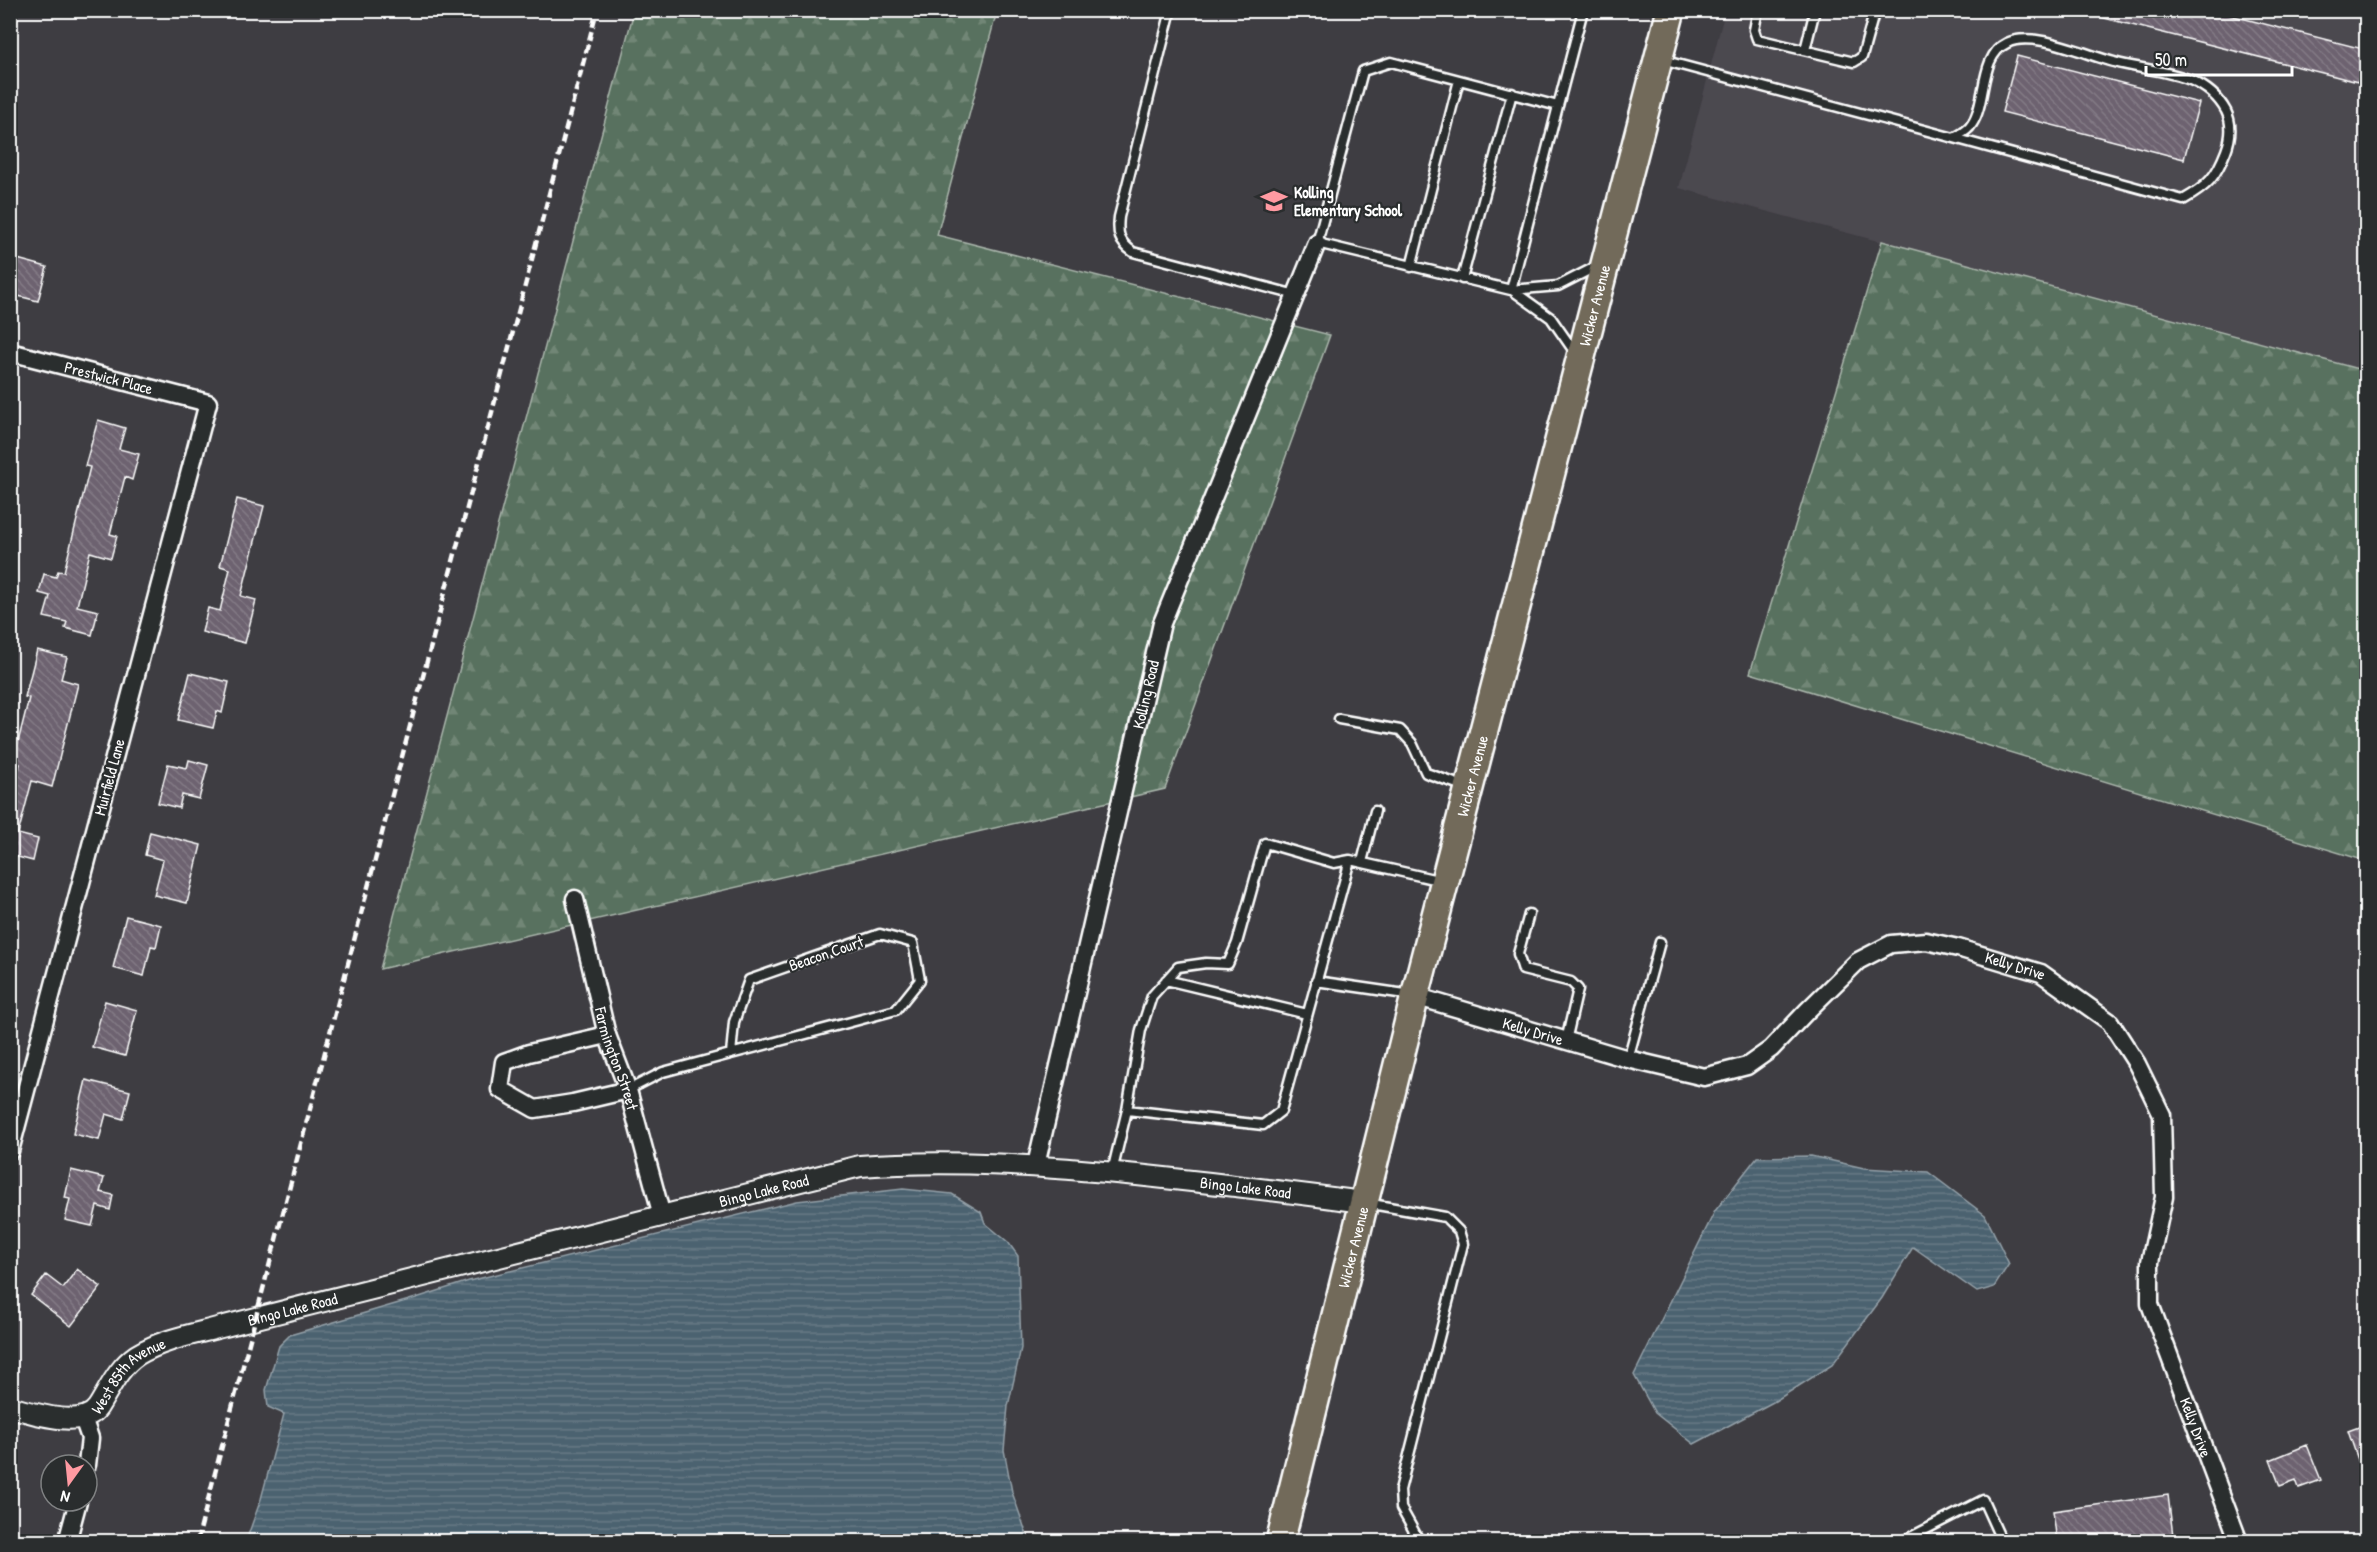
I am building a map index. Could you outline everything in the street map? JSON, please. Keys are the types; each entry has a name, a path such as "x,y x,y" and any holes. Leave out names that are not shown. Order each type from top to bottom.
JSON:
{"highway":[{"name":"Wicker Avenue","path":"1280,1542 1415,996 1671,10"}],"street":[{"name":"Kolling Road","path":"1036,1165 1162,622 1317,243"},
{"name":"Prestwick Place","path":"10,352 208,403"},
{"name":"Muirfield Lane","path":"10,1151 208,403"},
{"name":"Farmington Street","path":"574,899 606,1035 628,1090 662,1216"},
{"name":"Kelly Drive","path":"1415,996 1628,1059 1704,1077 1747,1066 1771,1049 1806,1011 1858,961 1891,944 1926,941 1958,948 2041,973 2110,1022 2137,1064 2162,1115 2164,1197 2150,1262 2150,1304 2239,1542"},
{"name":"Beacon Court","path":"606,1035 529,1053 504,1062 500,1089 536,1109 628,1090"},
{"name":"Bingo Lake Road","path":"179,1338 860,1166 910,1162 1036,1165 1363,1202"},
{"name":"West 85th Avenue","path":"10,1407 43,1416 83,1418 93,1413 124,1366 136,1356 157,1345 179,1338"},
{"path":"83,1418 90,1438 88,1453"},
{"path":"68,1542 75,1513"}],"lane":[{"path":"1171,10 1119,217 1118,233 1122,245 1133,252 1296,295"},
{"path":"1511,290 1582,10"},
{"path":"1758,10 1754,30 1757,39 1854,62 1862,57 1875,10"},
{"path":"1805,50 1815,10"},
{"path":"1658,59 2183,200 2204,188 2218,171 2228,145 2231,121 2221,101 2208,88 2194,80 2114,62 2046,41 2025,40 2007,43 1992,58 1973,122 1967,130 1954,138"},
{"path":"1558,106 1391,62 1363,70 1317,243 1511,290 1558,286 1606,262"},
{"path":"1411,267 1459,80"},
{"path":"1462,279 1512,93"},
{"path":"1511,290 1551,318 1580,359"},
{"path":"1340,719 1400,730 1412,743 1426,773 1470,788"},
{"path":"1362,862 1375,810"},
{"path":"1112,1173 1127,1110 1141,1030 1152,996 1178,967 1206,963 1228,964 1237,943 1265,843 1334,862 1350,860 1362,862 1445,882"},
{"path":"1127,1110 1263,1125 1281,1111 1350,860"},
{"path":"1529,914 1518,954 1523,970 1571,982 1578,989 1566,1041"},
{"name":"Beacon Court","path":"628,1090 663,1072 731,1054 896,1010 920,980 913,942 880,934 749,980 734,1022 731,1054"},
{"path":"1628,1059 1660,942"},
{"path":"1166,980 1307,1014"},
{"path":"1316,981 1415,996"},
{"path":"1363,1202 1445,1217 1459,1231 1463,1244 1400,1490 1401,1508 1419,1542"},
{"path":"1901,1542 1983,1500 2002,1542"}],"shaded area":[{"path":"1725,11 2366,11 2366,371 1679,188"}],"green space":[{"path":"634,11 997,11 937,235 1330,335 1165,789 380,969"},
{"path":"1882,241 2366,371 2366,861 1750,673"}],"water":[{"path":"1811,1156 1864,1168 1928,1172 1985,1215 2009,1264 1994,1287 1977,1292 1913,1247 1882,1298 1832,1365 1775,1401 1694,1444 1655,1413 1634,1375 1715,1211 1757,1157"},
{"path":"903,1189 952,1194 981,1212 985,1223 1008,1242 1018,1256 1021,1348 1008,1406 1004,1450 1012,1492 1029,1541 246,1541 261,1499 284,1414 268,1407 266,1390 279,1346 290,1335 469,1281 797,1201"}],"building":[{"path":"2097,10 2210,10 2367,50 2367,66 2362,83 2096,16"},
{"path":"2017,56 2199,103 2184,159 2002,112"},
{"path":"10,257 47,267 38,301 10,294"},
{"path":"98,420 125,428 119,449 139,454 132,480 125,477 110,534 117,536 111,558 90,552 77,606 98,611 92,635 65,628 67,622 44,617 50,596 39,593 44,574 56,577 58,571 64,572 90,467 85,466"},
{"path":"237,499 264,506 241,596 256,600 245,643 202,632 208,608 220,611 230,569 220,566"},
{"path":"37,650 67,657 61,679 78,684 52,787 32,781 18,834 38,839 33,861 10,855 10,802 20,764 13,762 29,698 25,697"},
{"path":"190,673 229,682 222,713 217,711 213,728 178,720"},
{"path":"189,760 208,765 199,799 182,795 179,808 158,803 168,764 187,768"},
{"path":"150,832 201,845 187,903 154,895 163,860 145,855"},
{"path":"126,916 161,925 156,947 151,946 144,976 113,968"},
{"path":"105,1001 137,1010 125,1056 92,1047"},
{"path":"86,1080 130,1091 123,1119 106,1114 99,1140 73,1134"},
{"path":"71,1170 104,1178 100,1192 113,1195 110,1210 97,1206 92,1226 65,1220 70,1199 65,1198"},
{"path":"77,1269 101,1287 71,1326 31,1295 46,1275 63,1288"},
{"path":"2367,1424 2367,1477 2364,1477 2348,1431"},
{"path":"2307,1445 2321,1480 2299,1488 2296,1480 2280,1486 2270,1460"},
{"path":"2168,1495 2173,1536 2137,1542 2057,1542 2053,1511"}],"railway":[{"path":"197,1542 597,10"}],"place":[{"name":"Kolling Elementary School","path":"1274,201"}]}
